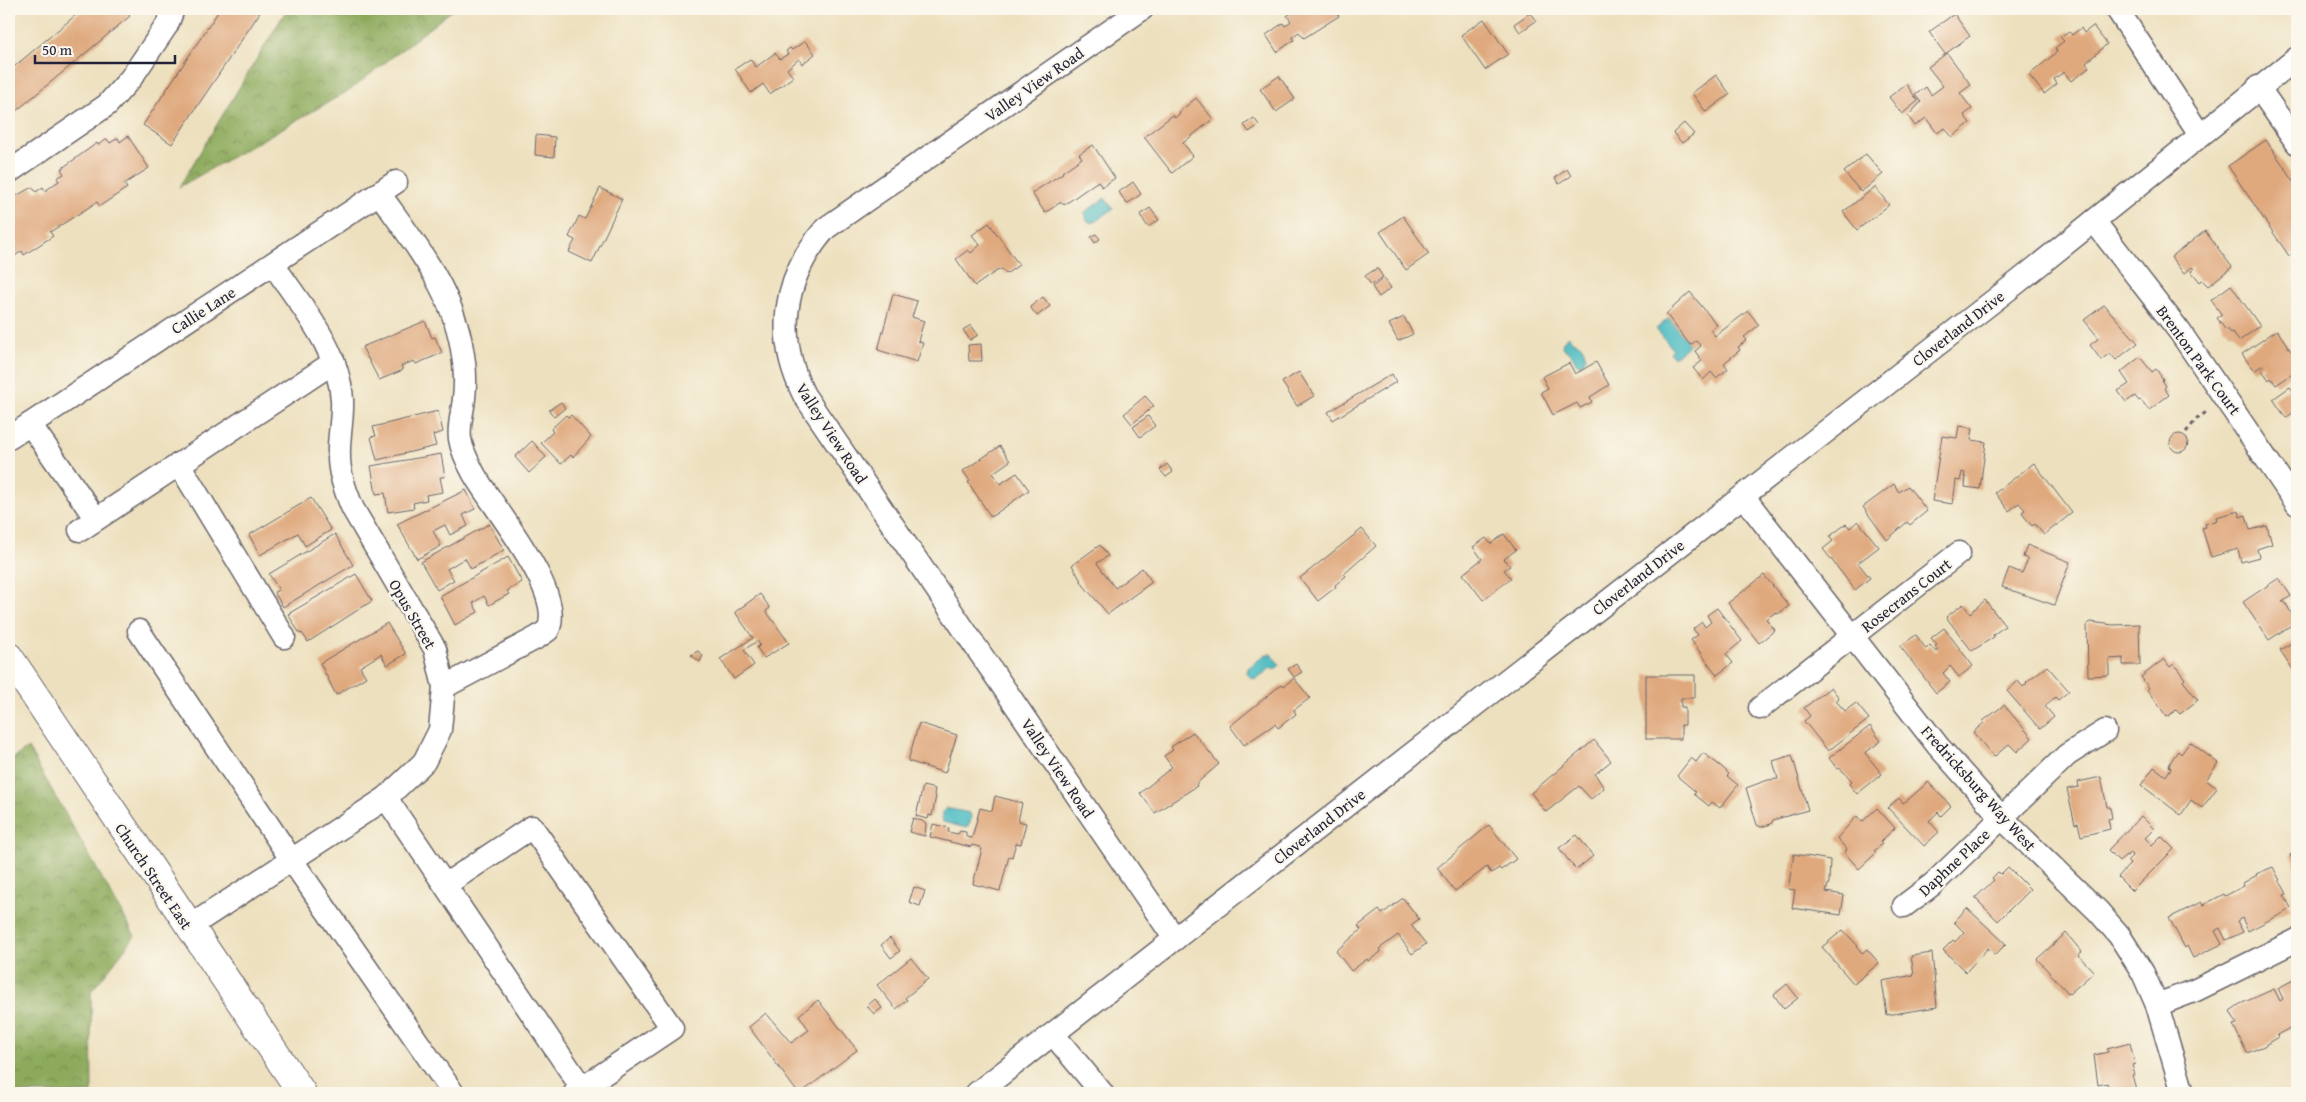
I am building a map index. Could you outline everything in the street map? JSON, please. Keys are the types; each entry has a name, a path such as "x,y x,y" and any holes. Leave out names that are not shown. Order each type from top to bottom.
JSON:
{"main road":[{"name":"Church Street East","path":"9,657 302,1093"}],"street":[{"path":"9,172 107,105 136,70 167,25 173,9"},
{"name":"Valley View Road","path":"1142,9 826,228 807,252 795,278 788,308 786,335 792,366 804,396 1175,939"},
{"path":"2117,9 2200,134"},
{"name":"Cloverland Drive","path":"976,1093 2094,221 2258,87 2297,58"},
{"path":"2258,87 2297,142"},
{"name":"Callie Lane","path":"9,438 388,187 453,317 462,346 465,369 460,439 465,455 474,474 539,573 549,599 552,614 548,630 538,637 444,687"},
{"name":"Brenton Park Court","path":"2094,221 2180,332 2229,401 2297,504"},
{"name":"Opus Street","path":"189,927 386,798 424,762 440,730 444,687 434,648 357,516 346,492 338,458 342,399 334,362 329,350 273,264"},
{"path":"30,424 88,524 334,362"},
{"path":"179,464 284,638"},
{"name":"Fredricksburg Way West","path":"1743,496 1938,746 2002,818 2098,911 2119,935 2136,960 2157,1005 2183,1093"},
{"name":"Rosecrans Court","path":"1760,708 1959,553"},
{"path":"139,631 291,859 453,1093"},
{"name":"Daphne Place","path":"1904,906 1933,884 2067,755 2105,731"},
{"path":"386,798 445,885 578,1091 672,1028 532,827 445,885"},
{"path":"2157,1005 2196,990 2297,940"},
{"path":"1053,1034 1102,1093"}],"path":[{"path":"2186,432 2200,416 2229,401"}],"green space":[{"path":"287,9 454,9 350,90 179,187"},
{"path":"28,748 135,936 91,992 92,1093 9,1093 9,761"}],"water":[{"path":"1105,198 1113,209 1093,223 1087,221 1085,212"},
{"path":"1669,318 1690,344 1674,357 1670,352 1673,349 1656,329"},
{"path":"1569,336 1572,341 1582,345 1586,357 1581,365 1576,363 1572,355 1562,347 1563,341"},
{"path":"1266,654 1271,654 1280,665 1274,670 1272,667 1256,679 1251,678 1247,673 1248,668"},
{"path":"946,808 970,813 971,821 968,826 966,828 943,822 941,814"}],"building":[{"path":"83,9 123,9 130,16 9,117 9,71"},
{"path":"220,9 258,9 261,11 172,144 143,125"},
{"path":"1297,9 1333,9 1339,16 1304,38 1299,32 1292,37 1294,40 1277,52 1266,35 1283,23 1285,26 1291,21 1287,16"},
{"path":"1530,13 1536,21 1520,32 1514,24"},
{"path":"1954,14 1970,36 1945,54 1929,32"},
{"path":"1484,19 1508,54 1485,70 1461,35"},
{"path":"2093,26 2107,44 2086,63 2089,67 2085,71 2071,81 2064,72 2054,79 2057,84 2044,94 2029,75 2057,52 2055,48 2064,41 2060,37 2069,31 2072,35 2081,28 2084,33"},
{"path":"805,41 815,54 802,64 799,59 787,69 793,77 770,94 763,84 751,93 735,69 750,59 756,67 775,53 780,59 788,54 786,51 790,48 792,50"},
{"path":"1947,53 1971,85 1960,93 1972,109 1964,115 1970,123 1952,137 1945,128 1937,133 1926,118 1915,126 1908,116 1921,102 1915,95 1926,87 1931,95 1943,86 1928,67"},
{"path":"1716,75 1730,94 1706,112 1692,93"},
{"path":"1279,76 1295,99 1276,112 1260,89"},
{"path":"1906,84 1918,101 1902,114 1889,97"},
{"path":"1196,98 1213,119 1183,143 1193,156 1172,173 1144,137 1173,115 1175,118 1179,112"},
{"path":"1254,118 1259,125 1249,132 1244,125"},
{"path":"1684,123 1694,134 1682,143 1673,133"},
{"path":"536,135 555,137 554,157 535,155"},
{"path":"128,136 149,168 124,184 127,188 100,206 97,202 50,232 53,236 24,255 22,251 9,260 9,200 32,187 36,192 43,187 45,191 59,181 57,178 64,174 61,169 97,143 98,145 107,139 110,143 118,138 120,142"},
{"path":"2266,140 2297,186 2297,251 2289,256 2228,166"},
{"path":"1093,145 1115,178 1102,187 1098,181 1064,205 1061,202 1045,213 1032,193 1063,173 1082,158 1079,154"},
{"path":"1866,154 1883,174 1861,192 1844,172"},
{"path":"1567,169 1571,176 1559,184 1555,178"},
{"path":"1133,182 1141,194 1127,204 1119,192"},
{"path":"1875,187 1889,205 1857,230 1843,212"},
{"path":"600,188 622,199 592,263 569,252 575,240 569,237 579,216 585,219"},
{"path":"1150,208 1159,220 1148,227 1140,215"},
{"path":"1403,216 1429,254 1406,270 1380,232"},
{"path":"989,223 1019,265 1006,274 1002,269 995,272 975,286 956,259 968,250 971,253 980,245 972,235"},
{"path":"2205,231 2232,267 2208,286 2202,280 2200,282 2191,271 2194,269 2192,267 2184,274 2171,257"},
{"path":"1096,234 1100,239 1095,243 1091,237"},
{"path":"1377,268 1383,277 1371,285 1365,276"},
{"path":"1384,278 1391,288 1379,297 1372,287"},
{"path":"2231,285 2260,326 2239,341 2232,332 2230,333 2225,329 2217,318 2222,315 2211,300"},
{"path":"1690,292 1717,325 1710,330 1715,336 1748,311 1759,325 1744,337 1747,340 1738,347 1740,350 1724,363 1728,369 1716,378 1711,372 1703,380 1693,368 1702,361 1695,351 1701,346 1696,341 1690,345 1666,314"},
{"path":"893,294 917,301 912,317 924,321 918,341 923,343 917,362 878,350"},
{"path":"1043,297 1050,306 1037,316 1030,307"},
{"path":"2104,305 2138,343 2116,360 2110,353 2101,360 2090,345 2099,338 2084,320"},
{"path":"1404,317 1413,334 1398,341 1389,324"},
{"path":"425,321 432,338 435,337 442,353 416,364 414,361 401,366 403,370 379,380 362,347"},
{"path":"971,325 978,335 970,340 963,330"},
{"path":"2277,330 2297,360 2297,371 2276,385 2271,378 2269,380 2261,369 2264,367 2263,365 2254,371 2242,354"},
{"path":"981,344 982,361 969,361 968,345"},
{"path":"2140,357 2152,372 2156,369 2163,379 2166,386 2164,388 2169,395 2149,410 2135,396 2126,402 2118,391 2129,384 2121,372"},
{"path":"1596,362 1609,385 1590,397 1592,402 1580,408 1577,403 1553,415 1541,392 1548,388 1542,377 1569,363 1575,374"},
{"path":"1299,372 1314,396 1297,406 1282,382"},
{"path":"1392,374 1396,382 1333,420 1328,412"},
{"path":"2290,387 2294,392 2297,390 2297,414 2295,411 2286,418 2273,399"},
{"path":"1145,396 1154,406 1132,424 1124,414"},
{"path":"561,402 565,408 554,417 549,410"},
{"path":"438,411 443,432 433,435 436,446 377,460 371,437 376,436 373,427"},
{"path":"566,415 568,417 571,415 591,437 573,457 571,455 561,464 541,443 553,432 551,429"},
{"path":"1148,416 1155,426 1140,437 1133,427"},
{"path":"1959,426 1973,428 1971,440 1986,442 1980,489 1965,487 1966,477 1964,477 1965,473 1962,472 1960,481 1956,480 1953,504 1932,501 1942,436 1957,438"},
{"path":"2179,434 2187,439 2188,443 2183,451 2179,452 2171,447 2170,443 2175,435"},
{"path":"532,441 546,457 529,473 515,457"},
{"path":"1000,446 1010,461 993,473 1000,484 1017,473 1029,490 991,517 963,471"},
{"path":"441,454 445,477 440,477 443,492 426,495 427,500 413,503 414,508 388,512 385,493 376,494 371,466"},
{"path":"2034,463 2072,513 2044,535 2035,524 2032,526 2024,516 2022,512 2025,510 2019,503 2009,511 1995,493"},
{"path":"1167,464 1173,472 1166,477 1160,470"},
{"path":"1894,484 1899,492 1908,486 1927,511 1910,525 1907,522 1887,540 1863,507"},
{"path":"466,490 475,509 463,515 468,526 450,535 445,525 433,531 441,546 417,559 397,524"},
{"path":"311,498 331,530 305,546 298,533 260,555 249,535"},
{"path":"2239,511 2240,517 2246,515 2250,530 2267,526 2272,544 2257,549 2259,557 2241,562 2238,549 2211,557 2202,528 2206,527 2205,524 2217,520 2216,517"},
{"path":"1858,521 1879,547 1858,563 1870,578 1855,590 1823,549 1833,541 1829,537 1846,524 1850,528"},
{"path":"489,524 504,550 471,569 465,558 447,569 454,580 437,590 421,562"},
{"path":"1362,529 1376,546 1344,574 1346,576 1335,585 1336,587 1318,601 1300,578"},
{"path":"335,534 353,565 283,607 274,592 279,590 269,574"},
{"path":"1504,534 1516,550 1504,559 1510,566 1504,570 1511,578 1483,600 1463,574 1482,559 1473,547 1486,538 1491,544"},
{"path":"1100,545 1108,556 1097,563 1115,588 1142,568 1152,582 1108,614 1084,586 1072,565"},
{"path":"2027,545 2070,562 2054,605 2002,587 2009,568 2022,573 2028,559 2023,557"},
{"path":"508,557 522,582 507,591 509,594 489,605 484,596 473,603 478,612 455,625 440,596"},
{"path":"356,574 372,601 308,642 302,633 300,634 288,614"},
{"path":"1764,575 1789,606 1778,614 1776,612 1766,619 1775,630 1759,643 1728,603"},
{"path":"2279,578 2291,596 2282,602 2285,602 2296,622 2269,640 2243,602"},
{"path":"760,594 770,608 766,611 789,643 764,658 757,648 760,645 757,641 744,650 754,665 734,679 720,659 753,638 735,612"},
{"path":"1985,600 2005,626 1993,635 1994,637 1972,651 1946,617 1963,604 1970,613"},
{"path":"1717,608 1742,641 1726,654 1733,663 1717,675 1691,640 1698,635 1693,629 1702,622 1705,627 1711,622 1707,615"},
{"path":"2091,622 2113,625 2139,624 2140,665 2123,665 2123,658 2109,659 2109,675 2088,676 2087,624"},
{"path":"387,623 406,654 387,665 381,654 360,667 366,677 336,695 320,663"},
{"path":"1944,628 1973,666 1959,677 1950,666 1943,673 1950,682 1936,693 1900,646 1916,635 1926,649 1930,645 1936,652 1938,650 1935,646 1937,645 1931,638"},
{"path":"2297,633 2297,676 2280,650 2295,641 2292,637"},
{"path":"698,651 703,655 700,662 691,655"},
{"path":"2164,659 2170,667 2174,664 2185,679 2183,681 2198,700 2180,714 2176,710 2167,717 2147,690 2149,688 2141,677"},
{"path":"1296,664 1302,672 1294,677 1288,669"},
{"path":"2047,666 2069,691 2058,700 2055,697 2045,706 2054,717 2040,729 2007,691 2018,681 2023,687 2026,682"},
{"path":"1646,675 1695,675 1695,698 1681,698 1681,707 1685,707 1685,725 1681,725 1681,739 1646,739"},
{"path":"1294,678 1310,698 1294,710 1296,714 1278,728 1275,724 1244,745 1230,726 1282,684 1284,686"},
{"path":"1831,687 1839,698 1836,701 1845,711 1856,703 1869,719 1828,751 1804,721 1810,716 1804,708"},
{"path":"2004,705 2032,738 2017,752 2009,744 1994,757 1973,732 1984,723 1983,721"},
{"path":"919,723 957,735 945,773 908,761"},
{"path":"1870,726 1881,741 1865,753 1882,774 1857,794 1849,784 1852,781 1839,768 1837,769 1829,758"},
{"path":"1193,732 1219,764 1196,784 1197,786 1155,813 1140,793 1172,767 1164,756 1173,750 1171,747"},
{"path":"1594,740 1611,761 1595,774 1604,788 1591,799 1579,786 1546,812 1531,793"},
{"path":"2190,742 2218,763 2206,780 2217,788 2202,808 2191,800 2181,815 2141,785 2154,767 2166,776 2171,768 2169,766 2171,761 2178,751 2181,754"},
{"path":"1703,753 1722,767 1729,774 1727,776 1738,785 1720,808 1712,802 1709,806 1694,794 1696,792 1677,776 1691,758 1696,762"},
{"path":"1792,755 1808,810 1773,820 1771,824 1761,827 1757,825 1746,788 1768,780 1778,779 1773,761"},
{"path":"2101,777 2107,807 2110,807 2112,818 2108,819 2110,829 2081,836 2078,823 2075,824 2067,789 2079,787 2078,782"},
{"path":"1928,782 1951,806 1941,816 1938,812 1929,821 1939,832 1924,846 1888,808 1899,798 1903,803"},
{"path":"923,786 935,789 934,795 936,796 932,816 929,815 928,819 916,816"},
{"path":"995,796 1022,803 1018,821 1026,823 1021,844 1016,843 1012,857 1009,856 1000,891 973,884 982,849 980,847 972,845 971,847 930,837 933,824 949,828 948,832 958,834 960,831 966,832 966,837 972,838 980,808 992,811"},
{"path":"1877,808 1895,828 1880,842 1882,844 1874,851 1876,853 1859,869 1844,852 1847,850 1837,838 1857,816 1862,822"},
{"path":"2141,816 2154,829 2145,838 2152,845 2161,836 2174,849 2132,891 2118,877 2130,864 2127,861 2133,855 2130,852 2119,861 2108,850"},
{"path":"913,818 926,824 925,836 909,832"},
{"path":"1489,825 1516,859 1501,870 1499,868 1491,873 1487,867 1455,891 1437,868"},
{"path":"1577,835 1593,856 1576,870 1559,848"},
{"path":"2297,851 2297,870 2290,855"},
{"path":"1794,854 1830,860 1829,882 1826,892 1844,895 1841,915 1792,908 1795,890 1788,889"},
{"path":"2008,867 2030,889 1998,921 1975,898 1994,880 1992,878 1998,872 2001,874"},
{"path":"2273,867 2287,894 2284,895 2291,908 2248,931 2242,918 2237,921 2243,932 2226,940 2220,928 2215,931 2222,944 2193,958 2187,946 2185,948 2169,918 2201,902 2203,905 2224,894 2225,896 2244,886 2243,883 2256,874"},
{"path":"914,887 925,891 920,906 909,902"},
{"path":"1403,898 1419,919 1411,925 1426,944 1412,954 1398,935 1379,949 1381,952 1368,961 1367,959 1351,971 1336,951 1361,930 1358,926 1379,910 1382,914"},
{"path":"1967,908 2006,944 1995,955 1988,948 1966,972 1943,950 1953,940 1955,942 1964,932 1954,922"},
{"path":"1843,930 1862,953 1867,949 1879,963 1854,984 1822,947"},
{"path":"2066,933 2082,952 2078,955 2094,972 2069,994 2037,959"},
{"path":"890,938 900,951 891,958 881,945"},
{"path":"1932,953 1937,1007 1887,1015 1882,981 1914,975 1911,956"},
{"path":"911,958 928,979 905,998 907,1000 896,1009 877,985"},
{"path":"2295,979 2297,983 2297,1024 2277,1035 2279,1037 2264,1046 2247,1053 2233,1025 2237,1024 2230,1011 2240,1004 2274,989 2280,1001 2283,999 2278,988"},
{"path":"1787,984 1798,998 1784,1009 1774,995"},
{"path":"875,999 882,1008 874,1014 867,1006"},
{"path":"818,1000 857,1050 801,1093 798,1093 749,1027 766,1013 791,1043 809,1030 799,1015"},
{"path":"2130,1043 2135,1064 2132,1065 2135,1075 2132,1075 2137,1093 2110,1093 2107,1083 2098,1085 2094,1055 2108,1052 2107,1049"}]}
